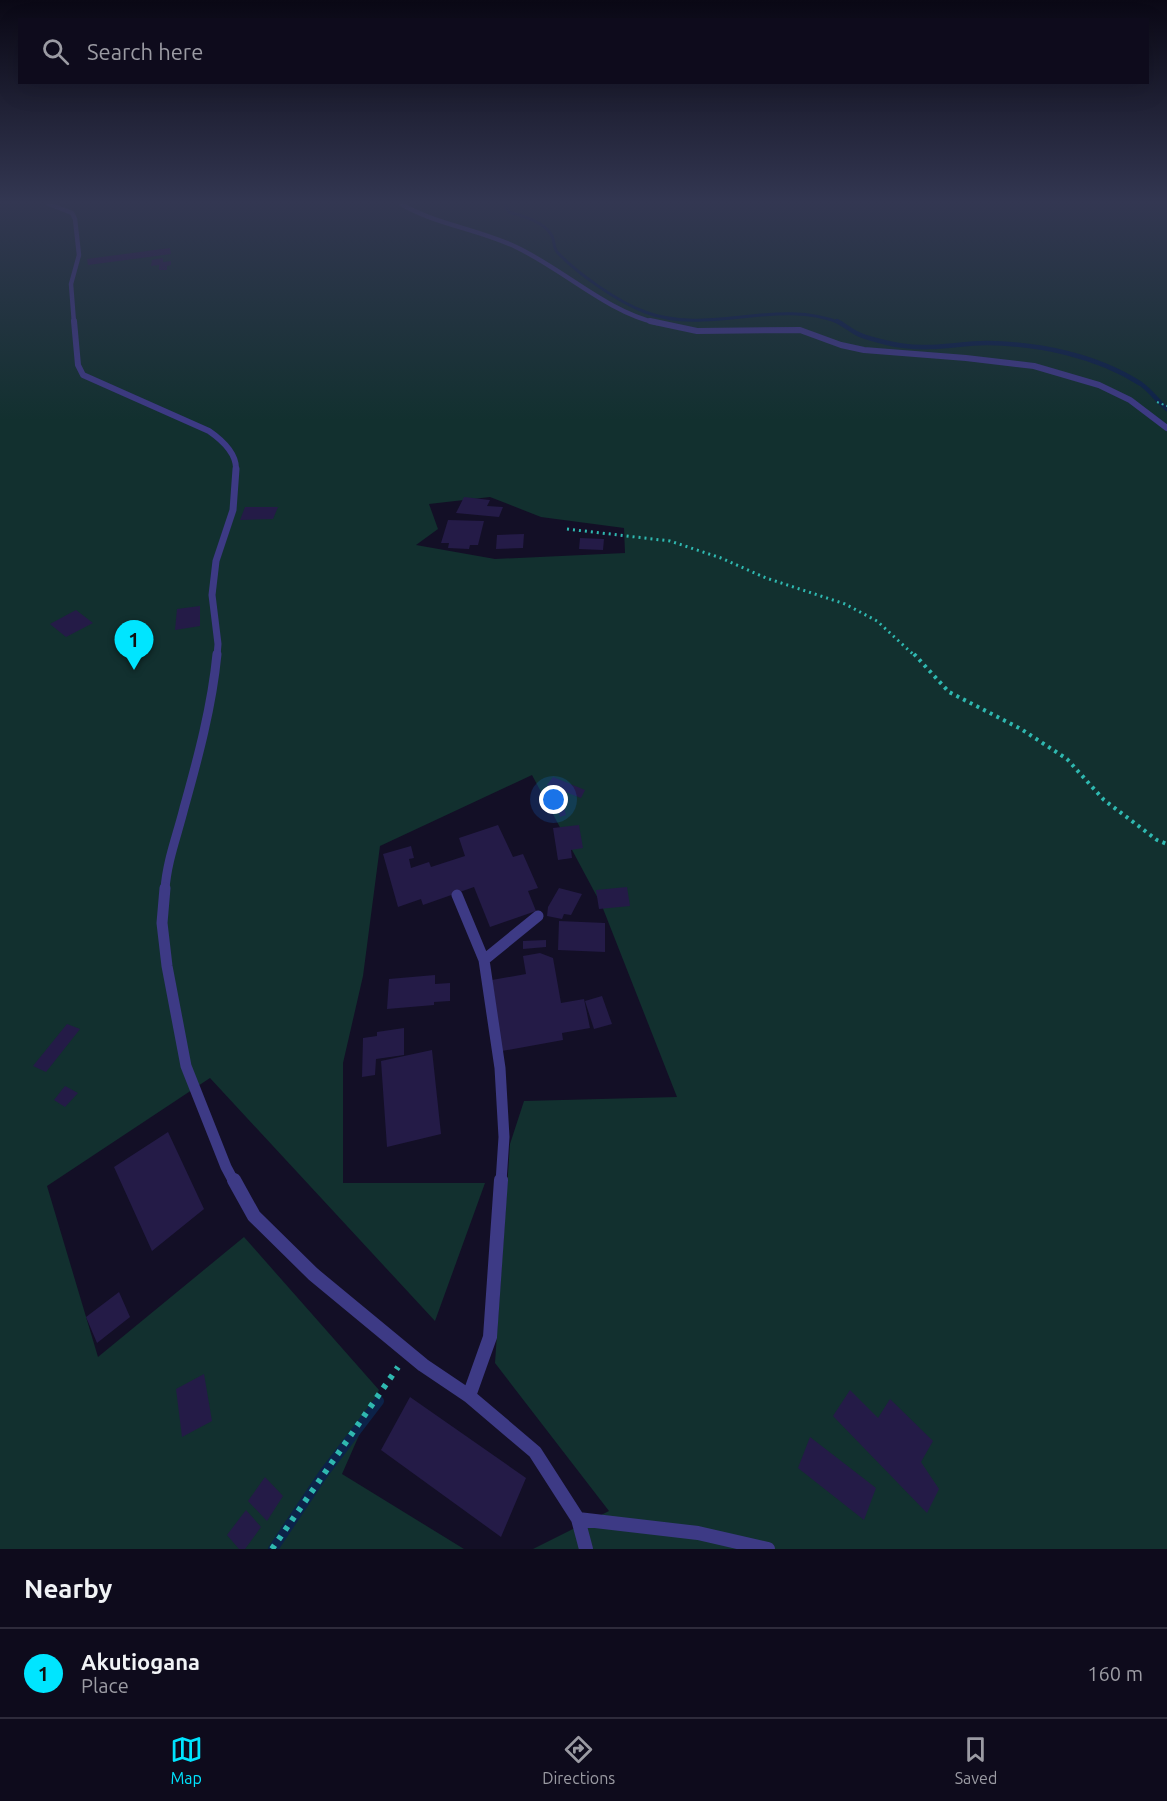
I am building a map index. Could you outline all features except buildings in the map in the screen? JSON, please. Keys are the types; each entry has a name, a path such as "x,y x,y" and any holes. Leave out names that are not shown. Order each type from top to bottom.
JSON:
{"lane":[{"path":"73,276 71,298 78,365 83,375 209,431 218,437 233,454 236,465 233,510 216,561 212,595 218,644 214,684 184,809 166,865 162,923 167,966 186,1066 226,1167 254,1215 313,1274 408,1353 468,1396 535,1452 578,1519 586,1549"},
{"path":"567,276 622,310 644,320 697,331 800,330 841,345 864,350 1037,367 1085,379 1131,400 1167,428"},
{"path":"457,895 484,960 500,1068 504,1137 490,1337 468,1396"},
{"path":"484,960 538,916"},
{"path":"578,1519 664,1526 736,1539 768,1549"}],"path":[{"path":"567,530 670,541 721,558 766,578 845,604 877,621 924,664 949,692 1021,729 1067,759 1104,800 1157,840 1167,844"},
{"path":"272,1549 408,1353"}],"green space":[{"path":"0,276 1167,276 1167,1549 533,1549 609,1511 495,1363 510,1144 524,1101 677,1097 602,906 532,775 380,846 363,976 343,1063 343,1183 485,1183 435,1321 210,1078 47,1186 98,1357 244,1237 379,1390 342,1474 464,1549 0,1549","holes":["490,497 541,517 624,528 625,553 495,559 416,545 438,529 429,504"]}],"waterway":[{"path":"585,276 623,302 645,312 669,318 693,320 793,314 817,316 840,323"},
{"path":"840,323 860,335 915,347 987,343 1027,346 1067,353 1124,374 1145,387 1167,409"},
{"path":"273,1549 324,1473 379,1401"}],"place":[{"name":"Akutiogana","path":"134,670"}]}
